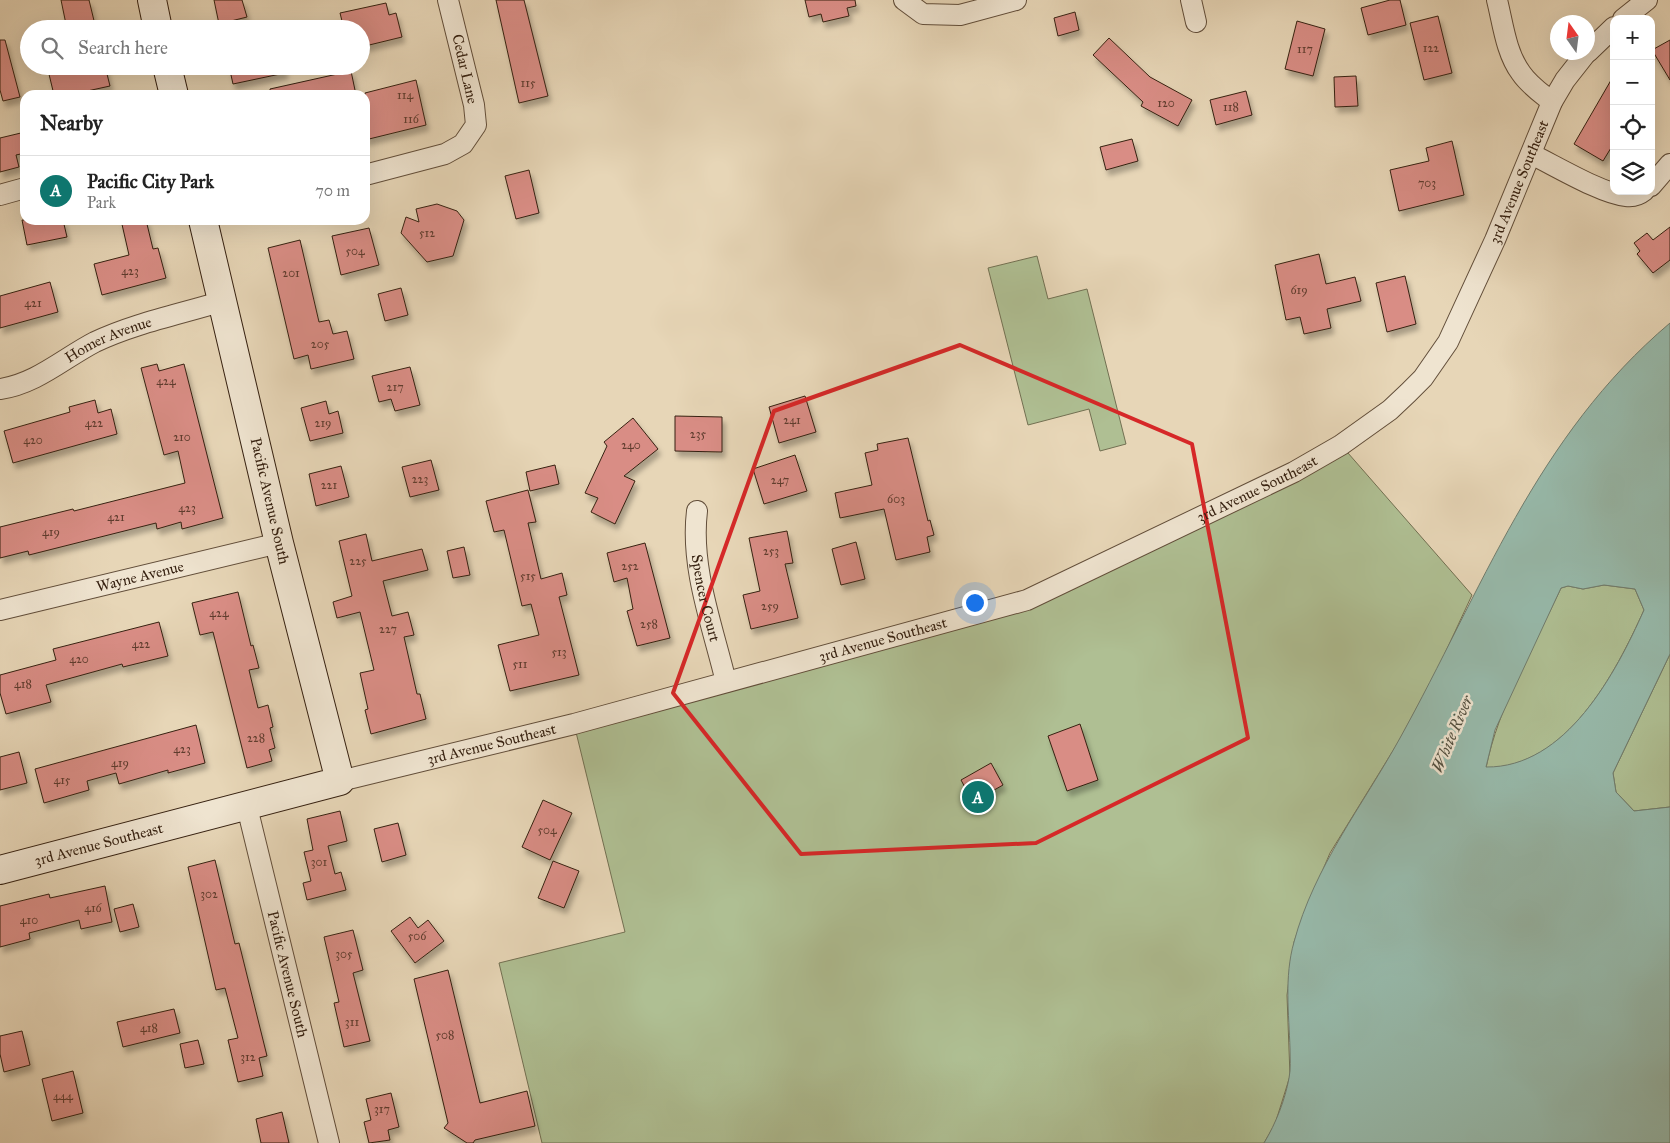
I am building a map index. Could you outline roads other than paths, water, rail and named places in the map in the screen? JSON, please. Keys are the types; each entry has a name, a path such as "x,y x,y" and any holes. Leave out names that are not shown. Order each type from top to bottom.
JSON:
{"street":[{"path":"152,0 156,20"},
{"name":"Cedar Lane","path":"370,174 445,154 463,144 470,137 476,125 474,105 448,0"},
{"path":"904,0 923,14 960,15 1016,0"},
{"path":"1190,0 1196,22"},
{"path":"1497,0 1506,39 1515,64 1528,82 1552,102"},
{"path":"1628,15 1647,0"},
{"name":"3rd Avenue Southeast","path":"1595,45 1610,31"},
{"name":"3rd Avenue Southeast","path":"0,870 340,781 574,724 1027,600 1294,472 1341,445 1402,399 1423,378 1437,359 1448,342 1491,248 1532,154 1552,102 1565,80 1581,60"},
{"path":"169,75 173,90"},
{"path":"1532,154 1580,179 1610,191"},
{"path":"1655,181 1670,164"},
{"path":"0,195 20,189"},
{"path":"1619,195 1634,195"},
{"name":"Pacific Avenue South","path":"205,225 279,543 340,781"},
{"name":"Homer Avenue","path":"0,389 29,380 95,342 115,334 223,301"},
{"name":"Spencer Court","path":"698,511 695,533 696,559 726,682"},
{"name":"Wayne Avenue","path":"0,610 279,543"},
{"name":"Pacific Avenue South","path":"247,806 330,1143"}],"water":[{"name":"White River","path":"1670,323 1670,654 1613,773 1616,792 1634,811 1670,807 1670,1143 1264,1143 1280,1111 1289,1078 1289,969 1294,942 1314,888 1341,837 1400,738 1515,517 1547,465 1583,415 1623,367","holes":["1604,585 1635,589 1644,610 1619,661 1603,688 1584,712 1564,734 1540,752 1515,763 1486,767 1495,730 1561,588 1568,586 1583,589"]}],"place":[{"name":"Pacific City Park","path":"978,797"}]}
